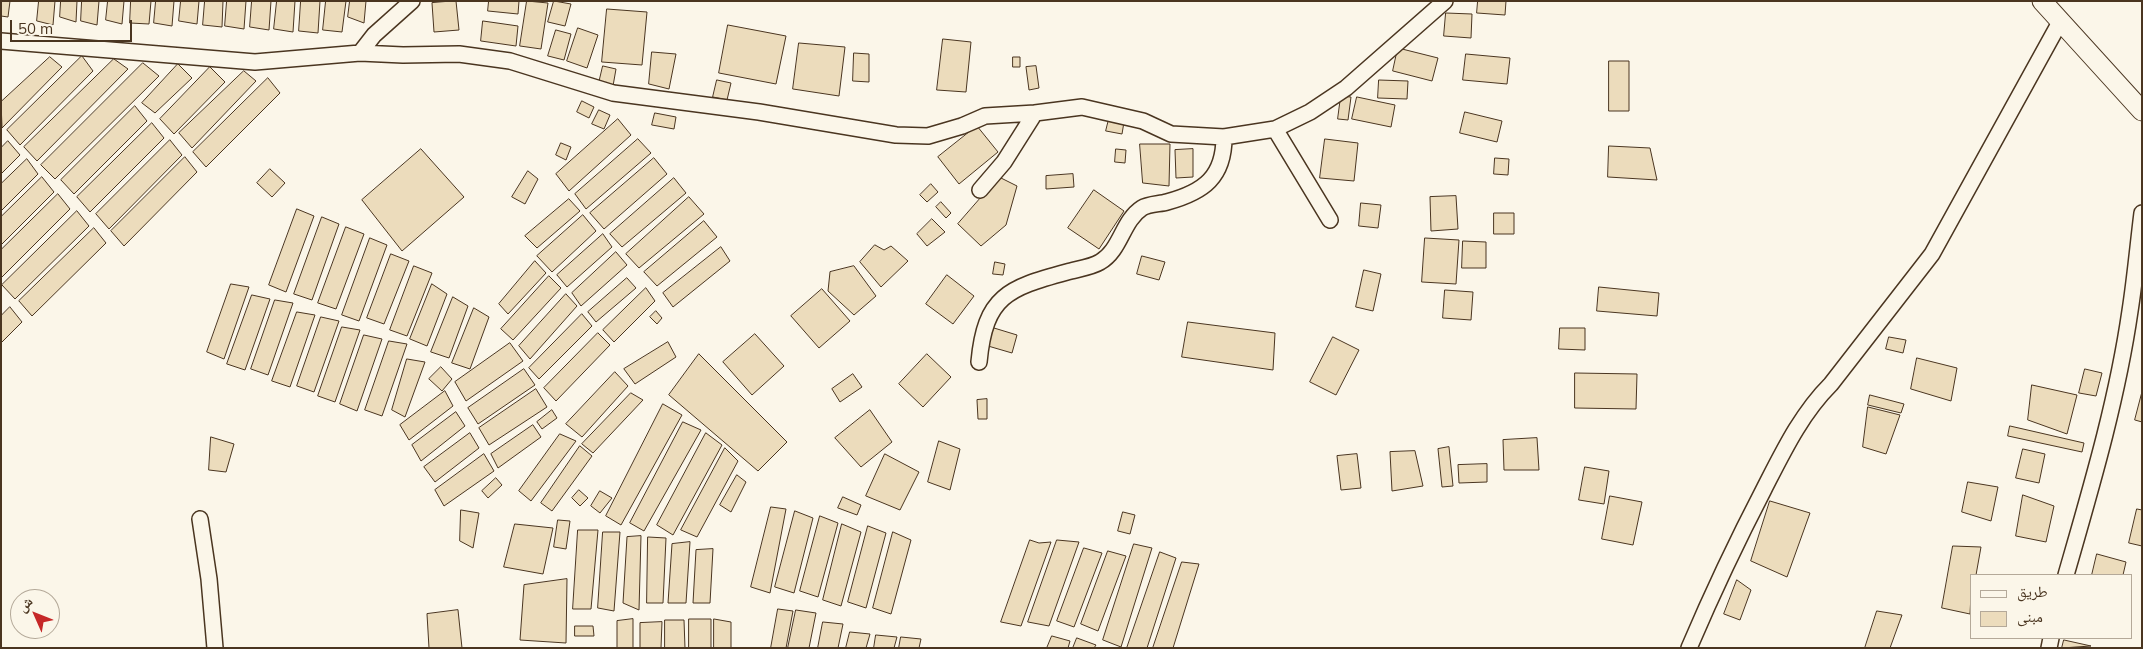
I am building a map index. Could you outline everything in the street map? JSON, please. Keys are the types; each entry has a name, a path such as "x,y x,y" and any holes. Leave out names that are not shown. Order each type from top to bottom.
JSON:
{"street":[{"path":"360,53 374,35 412,1"},
{"path":"1,41 255,62 360,53 403,55 459,54 510,61 613,93 759,112 896,135 928,136 962,126 985,116 1082,108 1143,121 1171,134 1224,137 1275,129 1310,112 1346,88 1444,1"},
{"path":"2042,1 2142,112"},
{"path":"1689,648 1746,523 1813,402 1831,384 1932,254 2060,22"},
{"path":"980,190 1004,162 1035,113"},
{"path":"1275,129 1330,220"},
{"path":"979,362 981,334 989,317 1002,298 1025,285 1100,263 1112,253 1127,225 1142,208 1193,194 1203,187 1218,170 1224,154 1224,137"},
{"path":"2066,574 2104,442 2117,381 2130,311 2142,213"},
{"path":"200,519 209,579 216,648"}],"building":[{"path":"1,1 10,1 8,17 1,16"},
{"path":"39,1 55,1 53,25 37,21"},
{"path":"61,1 77,1 76,22 60,17"},
{"path":"82,1 99,1 97,25 81,21"},
{"path":"108,1 124,1 122,24 106,20"},
{"path":"131,1 151,1 149,24 130,23"},
{"path":"156,1 174,1 172,26 154,23"},
{"path":"181,1 199,1 197,24 179,21"},
{"path":"205,1 223,1 222,27 203,25"},
{"path":"227,1 246,1 244,29 225,26"},
{"path":"252,1 271,1 269,30 250,27"},
{"path":"277,1 295,1 293,32 274,29"},
{"path":"301,1 320,1 318,33 299,31"},
{"path":"326,1 346,1 342,32 323,30"},
{"path":"350,1 366,1 364,23 348,17"},
{"path":"456,1 459,30 434,32 432,3"},
{"path":"489,1 519,1 518,14 488,11"},
{"path":"527,1 548,3 541,49 520,46"},
{"path":"554,1 571,4 565,26 548,22"},
{"path":"1478,1 1506,1 1505,15 1477,13"},
{"path":"607,9 647,12 642,65 602,62"},
{"path":"1446,13 1472,14 1471,38 1444,36"},
{"path":"483,21 518,26 516,46 481,41"},
{"path":"728,25 786,36 776,84 719,73"},
{"path":"578,28 598,35 587,68 567,61"},
{"path":"556,30 571,34 564,60 548,56"},
{"path":"943,39 971,42 966,92 937,90"},
{"path":"799,43 845,47 839,96 793,89"},
{"path":"1398,48 1438,58 1432,81 1393,71"},
{"path":"652,52 676,54 669,89 649,84"},
{"path":"854,53 869,54 869,82 853,81"},
{"path":"1466,54 1510,58 1507,84 1463,80"},
{"path":"82,56 93,71 20,145 7,130"},
{"path":"50,57 62,67 2,128 1,102"},
{"path":"1013,57 1020,57 1020,67 1013,67"},
{"path":"114,59 128,69 37,161 24,147"},
{"path":"1609,61 1629,61 1629,111 1609,111"},
{"path":"143,63 159,76 55,179 41,165"},
{"path":"178,64 192,78 155,113 142,103"},
{"path":"603,66 616,69 613,86 599,83"},
{"path":"1036,66 1039,88 1029,90 1026,67"},
{"path":"210,67 225,82 174,134 160,119"},
{"path":"244,71 256,81 192,148 179,133"},
{"path":"268,78 280,93 206,167 193,152"},
{"path":"717,80 731,83 727,100 713,97"},
{"path":"1379,80 1408,81 1407,99 1378,98"},
{"path":"1341,96 1351,97 1348,120 1338,119"},
{"path":"1357,97 1395,105 1391,127 1352,119"},
{"path":"582,101 594,107 589,118 577,112"},
{"path":"135,106 147,121 74,194 61,180"},
{"path":"599,110 610,115 604,129 592,124"},
{"path":"1465,112 1502,121 1497,142 1460,133"},
{"path":"655,113 676,117 674,129 652,125"},
{"path":"618,119 631,135 569,191 556,174"},
{"path":"1109,119 1124,122 1122,134 1106,131"},
{"path":"152,123 164,138 90,212 77,197"},
{"path":"977,126 998,152 959,184 938,157"},
{"path":"638,139 651,153 586,209 575,194"},
{"path":"1325,139 1358,143 1354,181 1320,178"},
{"path":"170,140 182,155 109,229 96,214"},
{"path":"8,141 20,155 1,174 1,148"},
{"path":"561,143 571,147 566,160 556,155"},
{"path":"1140,144 1170,144 1169,186 1143,183"},
{"path":"1609,146 1650,148 1657,180 1608,177"},
{"path":"421,149 464,197 402,251 362,200"},
{"path":"1116,149 1126,150 1125,163 1115,162"},
{"path":"1193,149 1193,177 1176,178 1175,150"},
{"path":"185,157 197,172 124,246 111,231"},
{"path":"654,158 667,174 604,229 590,213"},
{"path":"1495,158 1509,159 1508,175 1494,174"},
{"path":"27,159 38,174 1,211 1,184"},
{"path":"270,169 285,183 272,197 257,183"},
{"path":"528,171 538,179 525,204 512,197"},
{"path":"1073,174 1074,187 1046,189 1046,176"},
{"path":"42,177 54,192 1,245 1,217"},
{"path":"999,177 1017,186 1006,225 981,246 958,224"},
{"path":"674,178 686,193 622,247 610,234"},
{"path":"931,184 938,192 927,202 920,195"},
{"path":"1094,190 1124,211 1099,249 1068,228"},
{"path":"58,194 70,209 1,278 1,250"},
{"path":"1456,196 1458,229 1431,231 1430,197"},
{"path":"689,197 704,214 639,268 626,254"},
{"path":"569,199 580,211 537,248 525,236"},
{"path":"941,202 951,213 946,218 936,207"},
{"path":"1361,203 1381,205 1378,228 1359,226"},
{"path":"297,209 314,216 286,292 269,285"},
{"path":"77,211 89,226 15,299 2,285"},
{"path":"1494,213 1514,213 1514,234 1494,234"},
{"path":"583,215 596,231 552,272 537,256"},
{"path":"322,217 339,224 312,300 294,294"},
{"path":"932,219 945,232 927,246 917,234"},
{"path":"704,221 717,237 657,286 644,272"},
{"path":"346,227 364,234 336,309 318,303"},
{"path":"94,228 106,243 32,316 19,301"},
{"path":"603,234 612,247 567,287 557,275"},
{"path":"370,238 387,245 359,321 342,315"},
{"path":"1425,238 1459,240 1456,284 1422,282"},
{"path":"1463,241 1486,242 1486,268 1462,268"},
{"path":"875,245 884,250 891,246 908,261 881,287 860,262"},
{"path":"721,247 730,261 673,307 663,293"},
{"path":"616,252 627,265 581,306 572,293"},
{"path":"391,254 409,261 384,324 367,318"},
{"path":"1142,256 1165,262 1159,280 1137,274"},
{"path":"535,261 546,273 508,314 499,304"},
{"path":"995,262 1005,264 1003,275 993,274"},
{"path":"414,266 432,273 407,336 390,330"},
{"path":"854,266 876,296 854,315 828,291 830,272"},
{"path":"1364,270 1381,274 1373,311 1356,307"},
{"path":"947,275 974,296 953,324 926,304"},
{"path":"549,276 561,288 513,340 501,329"},
{"path":"627,278 636,288 596,322 588,312"},
{"path":"231,284 249,287 224,359 207,352"},
{"path":"432,284 447,294 427,346 410,339"},
{"path":"1599,287 1659,293 1657,316 1597,311"},
{"path":"646,288 655,301 614,342 603,330"},
{"path":"822,289 850,321 819,348 791,316"},
{"path":"1445,290 1473,292 1471,320 1443,318"},
{"path":"566,294 577,306 530,359 519,346"},
{"path":"252,295 270,299 245,370 227,364"},
{"path":"453,297 468,306 449,358 431,352"},
{"path":"275,300 293,303 268,375 251,369"},
{"path":"10,307 22,322 1,343 1,316"},
{"path":"474,308 489,317 470,369 452,363"},
{"path":"656,311 662,318 657,324 650,317"},
{"path":"297,312 315,315 290,387 272,381"},
{"path":"582,314 592,326 539,379 529,368"},
{"path":"321,317 339,321 314,392 297,386"},
{"path":"1188,322 1275,333 1273,370 1182,357"},
{"path":"342,327 360,330 335,402 318,396"},
{"path":"994,328 1017,335 1012,353 988,346"},
{"path":"1560,328 1585,328 1585,350 1559,349"},
{"path":"598,333 610,345 556,401 544,388"},
{"path":"755,334 784,366 752,395 723,362"},
{"path":"364,335 382,339 357,411 340,404"},
{"path":"1333,337 1359,350 1336,395 1310,382"},
{"path":"1889,337 1906,340 1903,353 1886,349"},
{"path":"389,341 407,344 382,416 365,410"},
{"path":"668,342 676,357 635,384 624,369"},
{"path":"510,343 523,361 466,401 455,382"},
{"path":"699,354 787,442 758,471 669,395"},
{"path":"927,354 951,377 923,407 899,384"},
{"path":"1917,358 1957,368 1951,401 1911,389"},
{"path":"407,359 425,362 405,417 392,410"},
{"path":"441,367 452,379 442,391 429,379"},
{"path":"524,369 535,385 478,424 468,408"},
{"path":"2085,369 2102,373 2096,396 2079,393"},
{"path":"615,372 628,386 582,437 566,424"},
{"path":"1575,373 1637,374 1636,409 1575,408"},
{"path":"853,374 862,387 840,402 832,389"},
{"path":"2032,385 2077,395 2067,434 2028,420"},
{"path":"536,389 547,407 489,445 479,428"},
{"path":"445,391 453,406 409,440 400,425"},
{"path":"2142,392 2142,422 2135,420"},
{"path":"631,393 643,400 593,453 582,444"},
{"path":"1870,395 1904,404 1901,413 1868,405"},
{"path":"987,399 987,419 978,419 977,400"},
{"path":"663,404 682,415 621,525 606,516"},
{"path":"1868,407 1900,415 1886,454 1863,447"},
{"path":"552,410 557,418 542,429 537,422"},
{"path":"870,410 892,442 861,467 835,438"},
{"path":"456,412 465,426 421,461 412,445"},
{"path":"683,422 701,430 644,531 630,523"},
{"path":"533,425 541,437 498,468 491,454"},
{"path":"2010,426 2084,443 2082,452 2008,436"},
{"path":"470,433 479,448 435,482 424,467"},
{"path":"706,433 722,445 673,535 657,525"},
{"path":"560,434 576,441 531,501 519,491"},
{"path":"211,437 234,444 226,472 209,470"},
{"path":"1537,438 1539,470 1504,470 1503,440"},
{"path":"939,441 960,449 950,490 928,482"},
{"path":"580,446 592,456 552,511 541,503"},
{"path":"1449,447 1453,486 1442,487 1438,449"},
{"path":"725,448 738,461 697,537 681,530"},
{"path":"2023,449 2045,454 2039,483 2016,478"},
{"path":"1415,451 1423,486 1392,491 1390,452"},
{"path":"484,454 494,471 444,506 435,490"},
{"path":"885,454 919,472 900,510 866,496"},
{"path":"1357,454 1361,488 1341,490 1337,456"},
{"path":"1487,464 1487,482 1459,483 1458,465"},
{"path":"1585,467 1609,471 1604,504 1579,500"},
{"path":"737,475 746,482 731,512 720,505"},
{"path":"496,478 502,485 488,498 482,491"},
{"path":"1968,482 1998,487 1991,521 1962,512"},
{"path":"579,490 588,498 580,506 572,498"},
{"path":"600,491 612,498 600,513 591,506"},
{"path":"2023,495 2054,506 2046,542 2016,536"},
{"path":"1610,496 1642,502 1633,545 1602,539"},
{"path":"843,497 861,505 857,515 838,508"},
{"path":"1770,501 1810,513 1787,577 1751,561"},
{"path":"771,507 786,509 770,593 751,587"},
{"path":"2137,509 2142,510 2142,546 2129,543"},
{"path":"461,510 479,513 473,548 460,541"},
{"path":"795,511 813,518 794,593 775,587"},
{"path":"1123,512 1135,515 1130,534 1118,531"},
{"path":"820,516 838,523 818,597 800,591"},
{"path":"558,520 570,521 566,549 554,547"},
{"path":"515,524 553,528 543,574 504,567"},
{"path":"842,524 861,532 841,606 823,600"},
{"path":"868,526 886,533 866,608 848,602"},
{"path":"578,530 598,530 591,609 573,609"},
{"path":"603,532 620,532 614,611 598,608"},
{"path":"893,532 911,540 891,614 873,608"},
{"path":"641,536 639,610 623,603 627,537"},
{"path":"648,537 666,538 663,603 647,603"},
{"path":"1030,540 1039,543 1051,542 1021,626 1001,622"},
{"path":"1057,540 1079,542 1049,626 1028,622"},
{"path":"690,542 686,603 668,603 672,544"},
{"path":"1134,544 1152,548 1121,647 1103,640"},
{"path":"1953,546 1981,547 1976,574 1970,574 1970,614 1942,608"},
{"path":"1084,548 1102,553 1074,627 1057,621"},
{"path":"713,549 710,603 693,603 696,550"},
{"path":"1108,551 1126,556 1098,631 1081,624"},
{"path":"1160,552 1176,558 1147,648 1127,648"},
{"path":"2097,554 2126,562 2123,574 2092,574"},
{"path":"1182,562 1199,564 1173,648 1153,648"},
{"path":"567,579 566,643 520,640 524,585"},
{"path":"1737,580 1751,590 1740,620 1724,614"},
{"path":"778,609 793,611 786,648 771,648"},
{"path":"458,610 462,648 429,648 427,614"},
{"path":"796,610 816,613 809,648 788,648"},
{"path":"1877,611 1902,615 1890,648 1865,648"},
{"path":"633,619 633,648 617,648 617,621"},
{"path":"689,619 711,619 711,648 689,648"},
{"path":"714,619 731,622 731,648 714,648"},
{"path":"665,620 684,620 685,648 665,648"},
{"path":"662,622 661,648 640,648 640,623"},
{"path":"823,622 843,624 838,648 818,648"},
{"path":"575,626 593,626 594,636 575,636"},
{"path":"850,632 870,634 866,648 846,648"},
{"path":"876,635 897,637 894,648 874,648"},
{"path":"1052,636 1070,641 1068,648 1047,648"},
{"path":"901,637 921,639 919,648 899,648"},
{"path":"1077,638 1096,645 1094,648 1073,648"},
{"path":"2064,640 2091,646 2062,648"}]}
